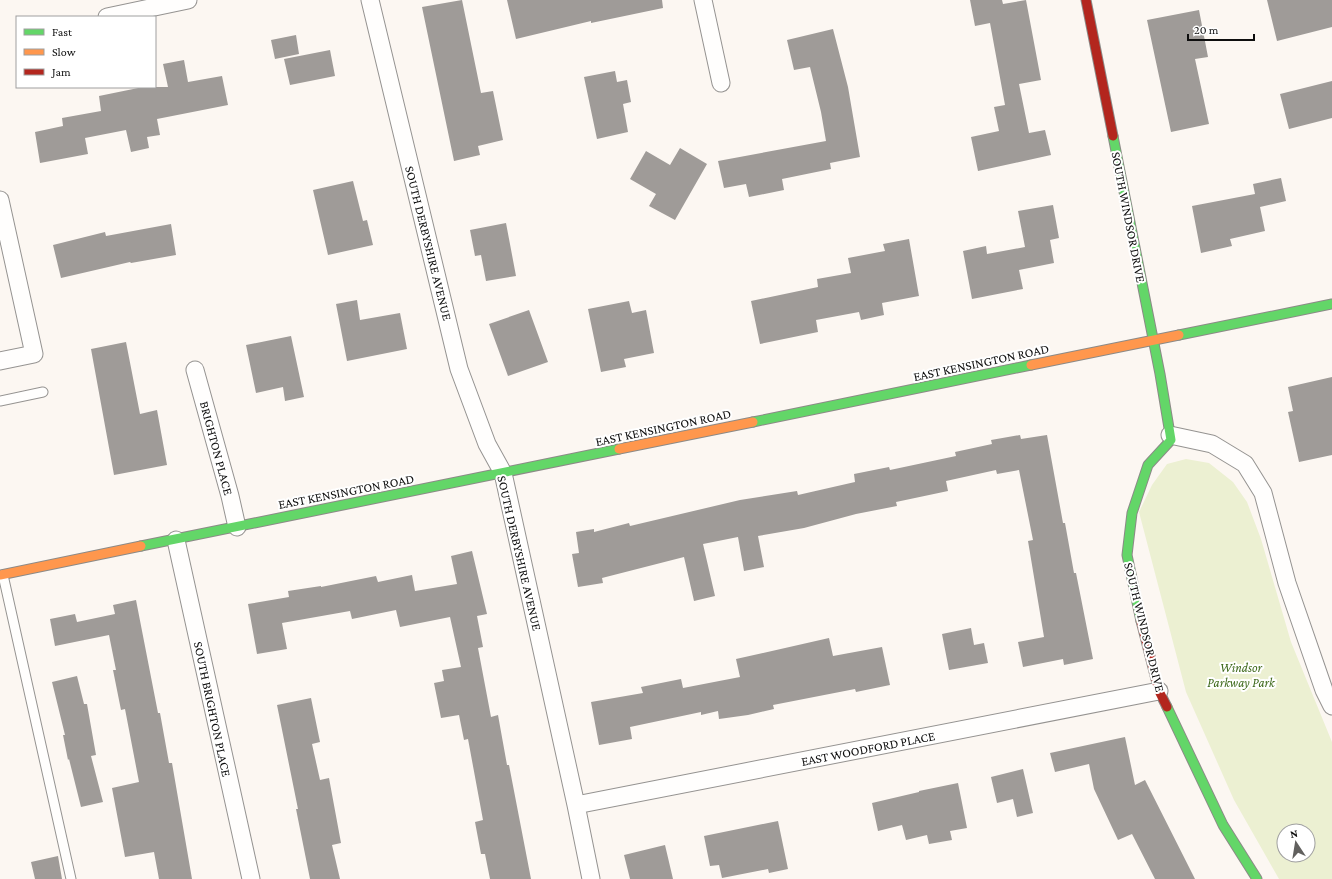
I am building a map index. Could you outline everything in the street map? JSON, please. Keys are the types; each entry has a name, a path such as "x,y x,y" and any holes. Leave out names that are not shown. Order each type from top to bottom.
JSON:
{"main road":[{"name":"SOUTH WINDSOR DRIVE","path":"1086,0 1153,340 1171,440 1148,465 1132,513 1127,555 1139,614 1159,690 1223,825 1256,879"},
{"name":"EAST KENSINGTON ROAD","path":"1,575 1332,304"}],"street":[{"path":"112,16 188,0"},
{"name":"SOUTH DERBYSHIRE AVENUE","path":"370,0 459,369 487,444 503,473 591,879"},
{"path":"703,0 721,83"},
{"path":"0,200 34,354 0,361"},
{"name":"BRIGHTON PLACE","path":"196,370 237,527"},
{"path":"1170,435 1212,444 1245,464 1263,493 1287,583 1324,690 1332,706"},
{"name":"SOUTH BRIGHTON PLACE","path":"176,540 251,879"},
{"name":"EAST WOODFORD PLACE","path":"576,805 1159,690"}],"lane":[{"path":"0,401 43,392"},
{"path":"1,575 71,879"}],"green space":[{"name":"Windsor Parkway Park","path":"1186,459 1209,463 1233,482 1247,502 1261,539 1291,642 1332,742 1332,879 1279,879 1234,800 1186,692 1139,512 1152,485 1167,464"}],"building":[{"path":"462,0 481,93 493,91 503,140 478,146 480,155 454,161 422,7"},
{"path":"507,0 662,0 663,8 591,23 591,21 516,39"},
{"path":"970,0 1002,0 1003,4 1026,0 1041,80 1019,84 1029,133 1045,130 1051,155 978,171 971,137 999,131 994,107 1005,105 990,23 975,26"},
{"path":"1267,0 1332,0 1332,27 1277,41"},
{"path":"1199,10 1208,57 1195,59 1209,124 1171,132 1147,20"},
{"path":"833,29 848,87 860,157 830,163 831,169 782,179 784,190 749,197 746,184 724,188 718,161 826,141 821,112 810,67 794,70 787,40"},
{"path":"296,35 299,54 275,59 271,40"},
{"path":"330,50 335,76 290,85 284,59"},
{"path":"184,60 188,82 222,76 228,105 157,119 160,135 147,137 149,148 131,152 126,130 85,138 88,154 40,163 35,132 63,126 62,118 101,111 99,96 138,88 168,87 163,64"},
{"path":"615,71 617,82 627,80 631,102 623,104 628,132 597,139 584,77"},
{"path":"1332,81 1332,118 1289,129 1280,94"},
{"path":"680,148 707,164 675,220 649,206 656,194 630,179 646,151 670,165"},
{"path":"1281,178 1286,201 1260,207 1265,231 1230,239 1232,246 1201,253 1192,206 1255,194 1253,184"},
{"path":"353,181 363,221 367,220 373,245 328,255 313,190"},
{"path":"1053,205 1059,238 1050,240 1054,263 1019,270 1023,289 972,299 963,251 986,246 987,254 1025,247 1018,211"},
{"path":"506,223 516,276 486,281 481,255 475,256 470,230"},
{"path":"171,224 176,255 130,262 61,278 53,245 105,232 106,236"},
{"path":"909,239 919,296 882,303 884,315 861,320 859,312 816,320 818,332 760,344 751,301 818,287 817,279 851,273 848,258 885,251 883,244"},
{"path":"357,300 360,320 400,313 407,349 347,361 336,304"},
{"path":"629,301 632,313 646,310 654,353 624,359 626,367 601,372 588,309"},
{"path":"529,310 548,362 508,376 489,324"},
{"path":"291,336 304,397 285,401 283,387 256,393 246,345"},
{"path":"126,342 140,414 157,410 167,465 114,475 91,349"},
{"path":"1332,377 1332,455 1299,462 1288,412 1293,411 1288,387"},
{"path":"1020,435 1021,439 1047,435 1063,523 1065,523 1074,573 1076,573 1093,659 1064,665 1063,659 1023,667 1018,642 1044,637 1028,541 1033,540 1019,470 997,474 996,470 946,481 948,491 896,502 897,506 856,514 804,528 758,536 764,567 744,571 738,537 703,544 715,596 694,601 684,557 602,578 603,583 578,587 572,554 579,553 576,532 594,529 594,532 629,523 630,526 740,500 797,491 798,495 855,482 854,474 889,467 890,470 956,456 955,452 992,444 991,440"},
{"path":"472,551 487,614 477,616 483,647 478,648 491,717 498,715 531,879 490,879 485,854 481,854 475,822 483,820 468,739 464,740 459,715 441,718 434,683 444,681 442,670 461,667 450,617 400,627 396,610 352,619 350,611 282,623 287,649 257,654 248,604 289,597 288,591 321,587 376,576 378,582 412,575 415,591 457,584 451,556"},
{"path":"136,600 169,763 172,763 192,879 159,879 154,852 125,857 112,788 139,782 125,709 121,710 113,670 116,670 109,635 55,646 50,619 75,614 77,622 115,614 113,605"},
{"path":"971,628 974,645 984,643 988,663 949,670 942,634"},
{"path":"829,638 833,656 882,647 890,685 856,692 855,689 773,705 774,709 748,715 719,719 718,711 701,715 701,712 630,727 632,739 599,745 591,702 643,693 641,687 681,679 683,688 740,677 736,659"},
{"path":"77,676 84,704 87,704 96,755 91,756 103,802 81,807 69,759 68,760 63,735 65,735 52,682"},
{"path":"311,698 320,742 312,744 320,780 329,778 341,843 332,845 340,879 310,879 296,809 298,809 277,705"},
{"path":"1125,737 1135,785 1145,780 1195,879 1155,879 1132,834 1118,840 1094,789 1089,764 1055,772 1050,753"},
{"path":"1023,769 1033,813 1017,817 1013,799 997,803 991,777"},
{"path":"958,783 967,828 950,831 952,840 929,844 927,835 906,840 902,825 878,831 872,803"},
{"path":"778,821 788,869 769,873 768,869 722,878 719,865 710,866 704,836"},
{"path":"665,845 673,879 630,879 624,855"},
{"path":"58,856 62,879 35,879 31,862"}],"traffic: fast":[{"path":"1113,136 1160,374 1171,440 1148,465 1132,513 1127,555 1141,621"},
{"path":"1179,335 1332,304"},
{"path":"753,422 1031,365"},
{"path":"141,546 619,449"},
{"path":"1167,707 1223,825 1257,879"}],"traffic: slow":[{"path":"1031,365 1179,335"},
{"path":"619,449 753,422"},
{"path":"0,575 141,546"}],"traffic: jam":[{"path":"1086,0 1113,136"},
{"path":"1141,621 1159,691 1167,707"}]}
